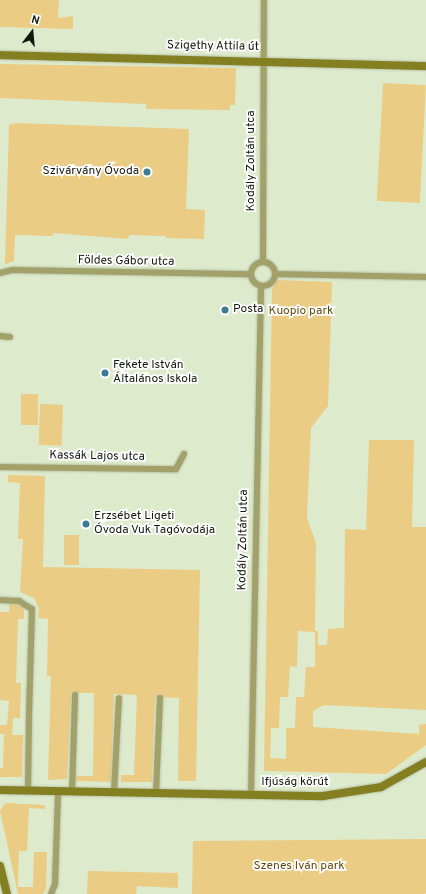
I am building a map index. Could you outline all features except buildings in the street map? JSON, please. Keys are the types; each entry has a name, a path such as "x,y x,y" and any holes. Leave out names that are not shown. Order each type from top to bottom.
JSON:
{"street":[{"name":"Kodály Zoltán utca","path":"263,262 264,60 266,1"},
{"name":"Szigethy Attila út","path":"0,55 264,60 426,66"},
{"path":"263,262 271,265 275,274 272,282 261,286 255,283 251,274 255,266 263,262"},
{"name":"Földes Gábor utca","path":"0,273 12,270 251,274"},
{"path":"275,274 426,277"},
{"name":"Kodály Zoltán utca","path":"251,795 261,286"},
{"path":"0,336 10,336"},
{"name":"Kassák Lajos utca","path":"0,466 176,469 184,454"},
{"path":"0,600 19,601 32,609 28,790"},
{"path":"72,792 74,695"},
{"path":"114,792 119,698"},
{"path":"156,793 160,698"},
{"name":"Ifjúság körút","path":"0,790 313,796 349,794 381,787 426,762"},
{"path":"51,894 55,884 58,792"},
{"path":"0,866 7,894"}],"green space":[{"path":"0,0 59,0 58,18 73,16 73,29 0,27"},
{"path":"0,64 236,68 235,105 230,105 230,110 146,109 146,104 0,98"},
{"path":"383,83 426,85 420,203 377,201"},
{"path":"16,123 189,129 186,209 205,210 204,239 129,235 128,239 53,233 53,236 15,235 14,261 5,264 9,125"},
{"name":"Kuopio park","path":"276,280 332,282 328,406 311,428 307,518 316,543 315,631 318,631 318,645 327,645 328,629 344,628 345,529 366,530 369,440 414,440 412,527 426,527 426,710 324,705 313,711 313,727 419,734 419,725 426,724 426,745 386,774 264,771 272,290","holes":["298,631 315,632 315,667 306,667 304,697 296,697 295,728 286,728 286,759 270,758 271,728 279,728 280,697 288,697 290,666 297,667"]},
{"path":"21,394 38,394 38,425 21,425"},
{"path":"40,404 63,405 62,446 39,445"},
{"path":"8,475 45,476 43,567 200,570 196,781 178,781 179,698 155,697 152,782 121,782 121,775 134,775 137,695 114,694 111,782 76,781 76,776 93,776 94,693 71,693 67,779 48,780 51,676 47,676 48,619 38,618 39,609 34,598 20,592 23,539 18,539 20,483 8,482"},
{"path":"64,535 79,535 79,565 64,565"},
{"path":"9,603 24,607 24,619 18,619 16,683 21,683 20,718 13,718 12,735 23,735 22,777 0,777 0,768 3,768 4,734 0,734 0,725 7,725 9,701 0,700 0,612 9,612"},
{"path":"5,803 44,805 46,809 29,808 27,851 19,851 18,887 33,887 34,852 47,852 46,889 43,894 18,894 0,811"},
{"name":"Szenes Iván park","path":"426,839 426,893 424,894 192,894 193,841"},
{"path":"88,871 178,873 178,888 137,886 136,894 87,894"}],"place":[{"name":"Szivárvány Óvoda","path":"147,172"},
{"name":"Posta","path":"225,310"},
{"name":"Fekete István Általános Iskola","path":"105,373"},
{"name":"Erzsébet Ligeti Óvoda Vuk Tagóvodája","path":"86,524"}]}
